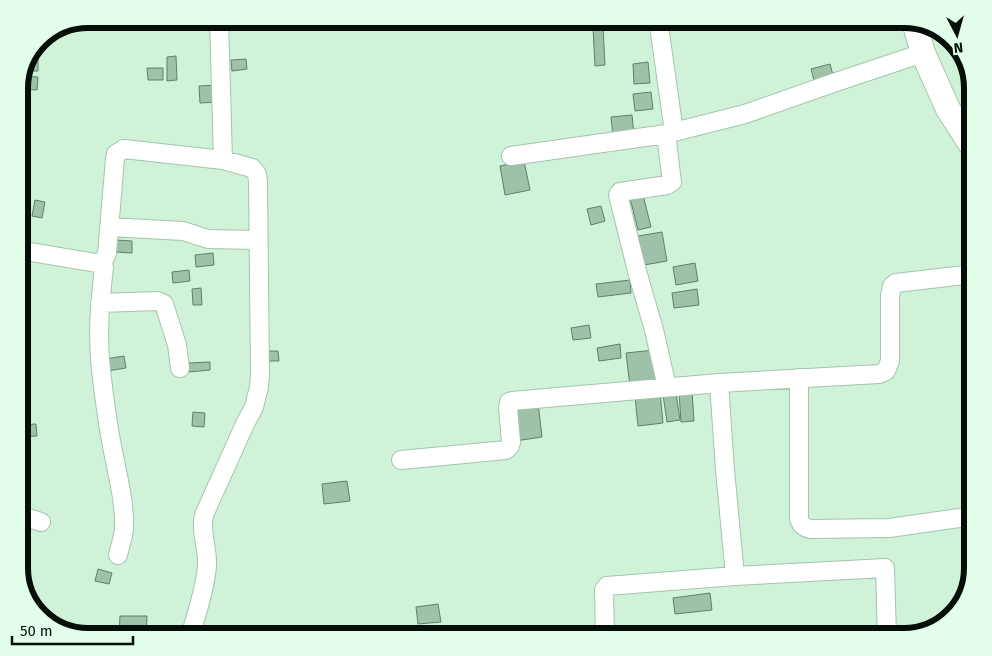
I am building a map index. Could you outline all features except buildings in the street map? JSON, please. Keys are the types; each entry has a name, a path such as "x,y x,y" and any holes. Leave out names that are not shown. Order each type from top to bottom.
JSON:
{"street":[{"path":"219,28 224,160"},
{"path":"659,28 670,133 672,182 667,185 623,191 618,195 667,387"},
{"path":"916,29 924,53 948,109 964,134"},
{"path":"511,156 670,133 745,114 924,53"},
{"path":"28,252 96,263 102,262 106,253 115,159 116,154 124,149 224,160 252,168 256,174 258,182 259,387 254,407 204,515 202,532 207,555 207,566 192,628"},
{"path":"109,227 184,231 208,239 258,240"},
{"path":"102,262 104,267 98,338 100,370 124,511 124,531 118,556"},
{"path":"401,460 506,450 511,442 508,408 509,402 512,401 719,382 879,374 886,372 890,361 890,296 892,286 896,283 964,275"},
{"path":"100,302 157,301 164,304 177,345 180,368"},
{"path":"799,378 799,519 801,525 811,529 889,528 964,517"},
{"path":"719,382 735,576"},
{"path":"28,518 42,522"},
{"path":"605,628 604,590 607,586 735,576 885,568 887,628"}]}
